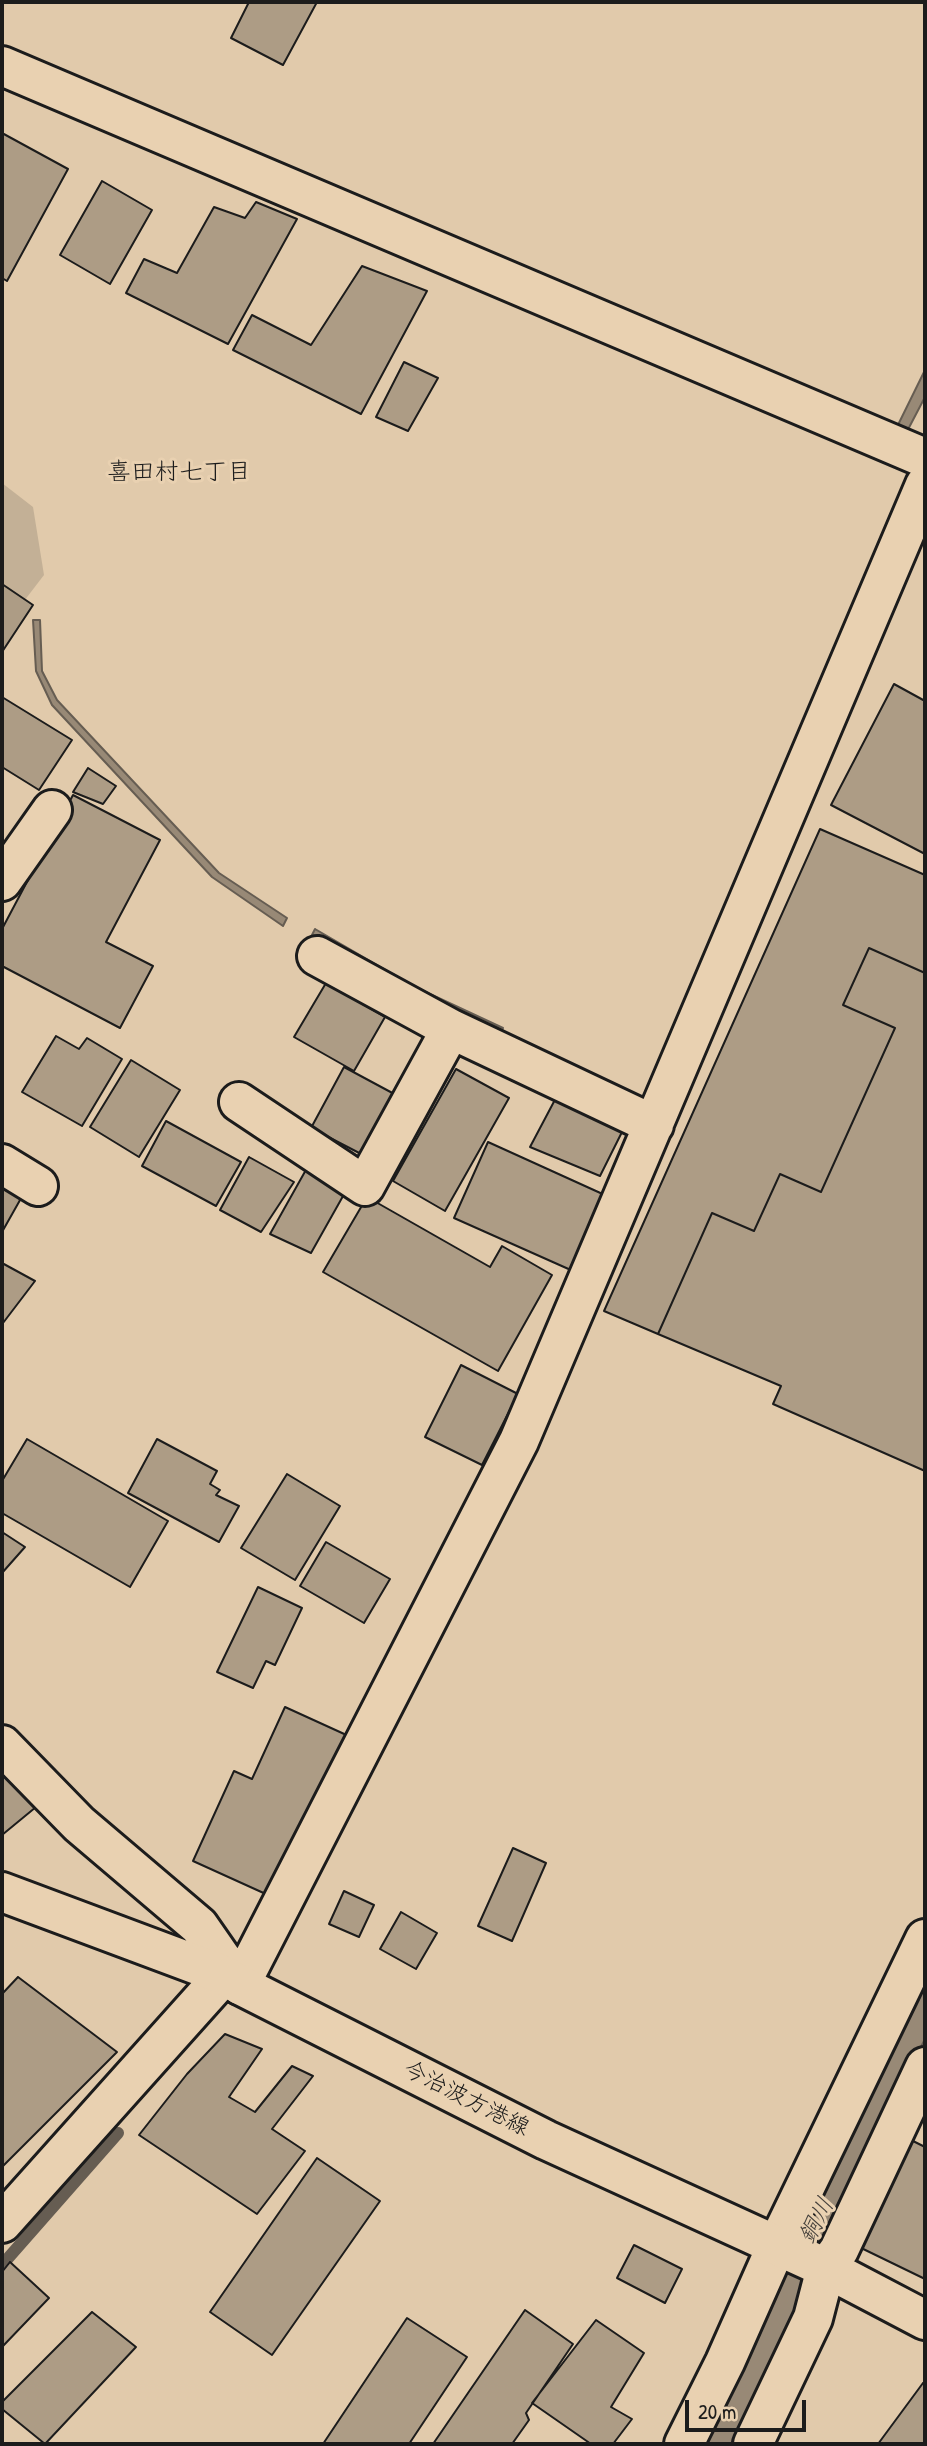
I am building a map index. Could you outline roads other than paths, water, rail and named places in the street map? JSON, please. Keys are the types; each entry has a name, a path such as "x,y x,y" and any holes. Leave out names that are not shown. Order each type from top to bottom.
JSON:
{"street":[{"path":"2,66 925,458"},
{"path":"2,2223 232,1980 519,1441 925,485"},
{"path":"2,881 52,810"},
{"path":"317,956 452,1029 654,1125"},
{"path":"239,1102 365,1186 452,1029"},
{"path":"2,1164 38,1186"},
{"path":"2,1745 79,1824 199,1926 232,1980"},
{"name":"今治波方港線","path":"2,1892 232,1980 545,2140 826,2268 925,2320"},
{"path":"684,2444 925,1939"},
{"path":"753,2444 813,2318 826,2268 839,2250 925,2067"}],"water":[{"path":"925,370 925,397 903,439 894,433"},
{"path":"33,620 40,620 42,671 57,700 219,873 287,918 283,926 212,877 52,705 36,671"},
{"path":"315,929 415,987 503,1028 499,1037 413,994 311,937"},
{"name":"銅川","path":"925,1954 925,2039 861,2166 833,2213 818,2267 731,2444 689,2444"}],"waterway":[{"path":"2,2265 118,2133"}],"district":[{"name":"喜田村七丁目","path":"179,473"}]}
